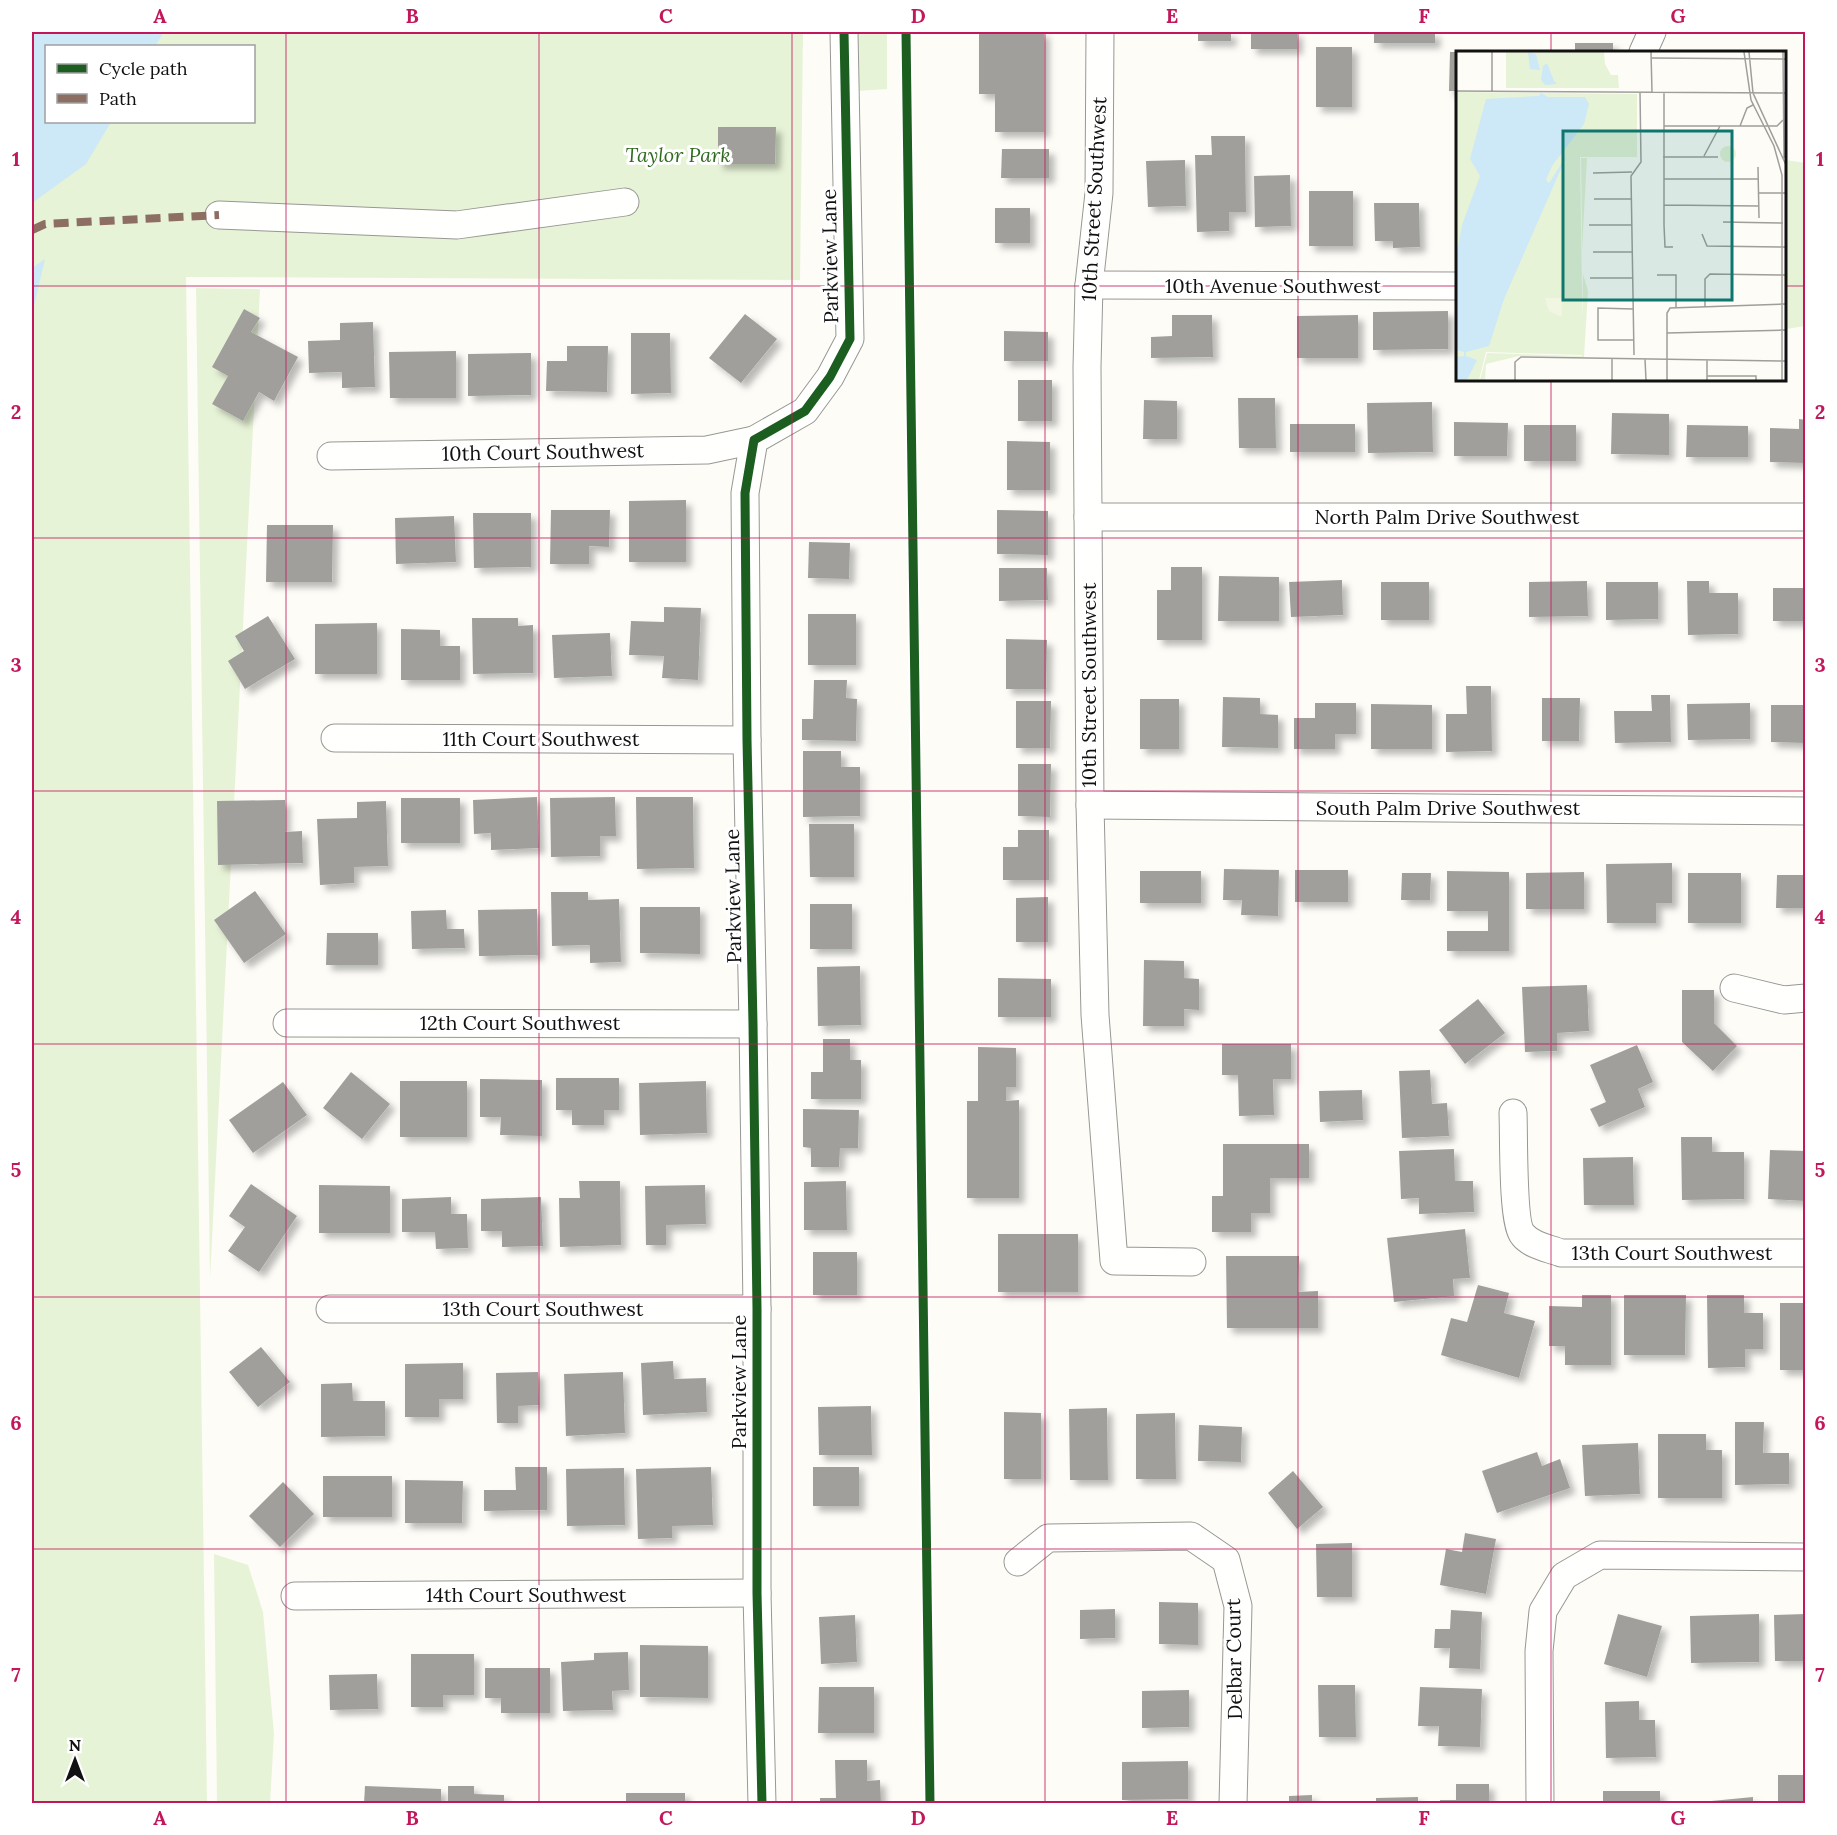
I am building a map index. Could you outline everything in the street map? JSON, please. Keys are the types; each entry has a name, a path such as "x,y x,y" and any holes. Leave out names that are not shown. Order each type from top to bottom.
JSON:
{"street":[{"name":"Parkview Lane","path":"762,1803 757,1593 757,1309 745,492 754,440 805,411 830,377 850,339 844,32"},
{"name":"10th Street Southwest","path":"1100,32 1099,194 1089,285 1087,367 1090,805 1095,1015 1114,1260 1192,1263"},
{"path":"1643,51 1652,32"},
{"path":"219,214 457,225 625,202"},
{"name":"10th Avenue Southwest","path":"1089,285 1456,286"},
{"name":"10th Court Southwest","path":"331,456 707,450 754,440"},
{"name":"North Palm Drive Southwest","path":"1088,517 1806,517"},
{"name":"11th Court Southwest","path":"335,738 747,740"},
{"name":"South Palm Drive Southwest","path":"1090,805 1806,811"},
{"path":"1734,988 1784,1000 1806,998"},
{"name":"12th Court Southwest","path":"287,1023 753,1024"},
{"name":"13th Court Southwest","path":"1513,1113 1516,1213 1520,1233 1531,1243 1561,1252 1806,1253"},
{"name":"13th Court Southwest","path":"330,1309 757,1309"},
{"name":"Delbar Court","path":"1018,1562 1048,1539 1191,1536 1226,1560 1238,1606 1233,1803"},
{"path":"1540,1803 1539,1651 1543,1611 1564,1576 1600,1555 1806,1557"},
{"name":"14th Court Southwest","path":"295,1596 757,1593"}],"green space":[{"name":"Taylor Park","path":"32,32 803,32 800,280 186,277 207,1803 32,1804"},
{"path":"856,32 887,32 887,89 858,91"},
{"path":"1786,160 1806,163 1805,326 1786,329"},
{"path":"196,288 260,289 210,1279"},
{"path":"214,1554 248,1565 263,1612 274,1734 270,1803 217,1803"}],"water":[{"path":"32,32 164,32 156,45 45,45 45,123 110,123 86,164 32,203"},
{"path":"45,259 32,315 32,268"}],"building":[{"path":"979,32 1044,32 1044,132 995,132 995,94 979,94"},
{"path":"1198,32 1231,32 1231,41 1198,41"},
{"path":"1251,32 1297,32 1297,49 1251,49"},
{"path":"1374,32 1435,32 1435,43 1374,43"},
{"path":"1575,43 1613,43 1613,51 1575,51"},
{"path":"1316,47 1352,47 1352,107 1316,107"},
{"path":"1450,52 1456,52 1456,91 1449,91"},
{"path":"718,127 776,127 775,164 718,164"},
{"path":"1211,136 1245,136 1246,212 1229,212 1229,231 1197,232 1195,155 1212,155"},
{"path":"1002,149 1049,149 1049,178 1001,178"},
{"path":"1185,160 1186,206 1148,207 1146,161"},
{"path":"1290,175 1291,226 1255,227 1254,176"},
{"path":"1309,191 1353,191 1353,246 1309,246"},
{"path":"1374,203 1419,203 1420,247 1393,248 1393,241 1375,241"},
{"path":"995,208 1030,208 1030,243 995,243"},
{"path":"244,309 260,318 251,332 298,357 274,401 259,392 243,421 212,404 228,376 212,367"},
{"path":"1448,311 1448,349 1373,350 1373,312"},
{"path":"745,314 777,339 741,383 709,358"},
{"path":"1172,315 1212,315 1213,357 1151,358 1151,337 1172,336"},
{"path":"1358,315 1358,358 1297,358 1297,316"},
{"path":"373,322 375,387 342,388 342,372 309,373 308,341 340,340 340,323"},
{"path":"1004,331 1048,332 1048,361 1004,361"},
{"path":"631,333 670,333 671,393 631,394"},
{"path":"567,346 608,346 607,392 546,391 547,361 567,361"},
{"path":"456,351 456,398 390,398 389,352"},
{"path":"531,353 531,395 468,396 468,354"},
{"path":"1018,380 1052,380 1052,421 1018,421"},
{"path":"1238,398 1275,398 1276,448 1239,448"},
{"path":"1144,400 1177,401 1177,439 1143,439"},
{"path":"1432,402 1433,452 1368,453 1367,403"},
{"path":"1612,413 1669,414 1669,455 1611,454"},
{"path":"1799,419 1806,420 1806,463 1770,462 1770,428 1799,429"},
{"path":"1454,422 1508,423 1507,456 1454,456"},
{"path":"1290,424 1355,424 1355,452 1290,452"},
{"path":"1524,425 1576,425 1576,461 1524,461"},
{"path":"1687,425 1748,426 1748,457 1686,457"},
{"path":"1007,441 1050,442 1050,490 1007,490"},
{"path":"686,500 686,562 629,562 629,501"},
{"path":"551,510 610,510 609,547 589,546 589,564 550,564"},
{"path":"997,510 1048,511 1048,555 997,554"},
{"path":"473,513 531,513 531,567 474,568"},
{"path":"454,516 456,562 396,564 395,518"},
{"path":"267,525 333,525 332,582 266,582"},
{"path":"809,542 850,543 849,579 808,578"},
{"path":"1171,567 1202,567 1202,640 1157,640 1157,590 1171,590"},
{"path":"999,568 1047,568 1048,600 999,601"},
{"path":"1219,576 1279,577 1279,621 1218,621"},
{"path":"1342,580 1343,615 1291,617 1289,582"},
{"path":"1587,581 1588,616 1529,617 1529,582"},
{"path":"1687,581 1709,581 1709,593 1738,593 1738,634 1688,635"},
{"path":"1381,582 1429,582 1429,620 1381,620"},
{"path":"1606,582 1658,582 1658,619 1606,620"},
{"path":"1773,588 1806,588 1806,621 1773,621"},
{"path":"664,607 701,608 698,680 662,678 664,656 629,655 631,621 664,622"},
{"path":"808,614 856,614 856,665 808,665"},
{"path":"268,616 295,659 245,689 228,661 244,651 235,636"},
{"path":"472,618 518,618 518,626 533,625 533,673 473,674"},
{"path":"377,623 377,674 315,674 315,624"},
{"path":"401,629 440,630 440,646 460,646 460,680 401,680"},
{"path":"610,633 612,676 554,678 552,635"},
{"path":"1006,639 1047,640 1046,689 1006,689"},
{"path":"814,680 847,680 846,698 857,699 856,741 802,740 802,719 813,719"},
{"path":"1466,686 1491,686 1492,751 1446,752 1446,714 1467,714"},
{"path":"1651,695 1670,695 1671,742 1615,743 1614,711 1652,711"},
{"path":"1223,697 1260,698 1260,714 1278,715 1278,748 1222,747"},
{"path":"1542,698 1580,698 1579,741 1542,741"},
{"path":"1140,699 1179,699 1179,749 1140,749"},
{"path":"1016,701 1051,701 1050,748 1016,748"},
{"path":"1315,703 1356,703 1356,734 1335,734 1335,749 1294,749 1294,718 1315,718"},
{"path":"1750,703 1750,739 1688,740 1687,704"},
{"path":"1371,704 1432,705 1432,749 1371,749"},
{"path":"1771,705 1806,705 1806,743 1771,742"},
{"path":"803,751 841,751 841,767 860,767 860,816 803,817"},
{"path":"1018,764 1051,764 1050,817 1018,816"},
{"path":"537,797 539,848 491,850 491,833 474,834 473,800"},
{"path":"615,797 616,836 600,836 600,856 551,857 550,798"},
{"path":"636,797 693,797 694,868 637,869"},
{"path":"401,798 460,798 460,843 401,843"},
{"path":"285,800 285,832 302,831 303,863 218,865 217,801"},
{"path":"386,801 388,866 354,867 354,883 320,885 317,819 357,818 357,802"},
{"path":"809,824 854,824 854,877 810,877"},
{"path":"1018,830 1049,830 1049,880 1003,880 1003,847 1018,847"},
{"path":"1672,863 1672,903 1656,903 1656,923 1607,923 1606,864"},
{"path":"1224,869 1279,870 1278,916 1241,915 1242,900 1223,900"},
{"path":"1295,870 1348,870 1348,902 1295,902"},
{"path":"1140,871 1201,871 1201,903 1140,903"},
{"path":"1447,871 1509,872 1509,951 1447,951 1447,931 1488,931 1488,911 1447,911"},
{"path":"1584,872 1584,909 1526,909 1526,873"},
{"path":"1402,873 1431,873 1430,900 1401,900"},
{"path":"1688,873 1741,873 1741,923 1688,923"},
{"path":"1777,875 1806,875 1806,908 1776,908"},
{"path":"255,891 286,934 244,963 214,920"},
{"path":"551,892 588,892 588,900 619,899 621,962 590,963 590,945 552,946"},
{"path":"1048,897 1048,942 1016,942 1016,898"},
{"path":"810,904 852,904 852,949 810,949"},
{"path":"640,907 700,907 700,954 640,953"},
{"path":"537,909 538,955 479,956 478,910"},
{"path":"446,910 447,929 464,929 465,948 412,949 411,911"},
{"path":"327,933 378,933 378,965 326,965"},
{"path":"1144,960 1184,961 1184,978 1199,979 1199,1010 1184,1009 1184,1026 1143,1026"},
{"path":"860,966 861,1025 818,1026 817,967"},
{"path":"998,978 1051,979 1051,1017 998,1017"},
{"path":"1587,985 1589,1031 1557,1033 1557,1051 1525,1052 1522,987"},
{"path":"1682,990 1714,990 1714,1023 1737,1046 1713,1071 1682,1042"},
{"path":"1478,999 1505,1033 1465,1064 1439,1030"},
{"path":"823,1039 850,1039 850,1060 861,1060 861,1099 811,1099 811,1072 823,1072"},
{"path":"1222,1044 1291,1044 1291,1079 1273,1079 1274,1115 1239,1116 1238,1075 1222,1075"},
{"path":"1637,1045 1653,1082 1638,1089 1645,1107 1599,1127 1590,1109 1606,1102 1590,1065"},
{"path":"978,1047 1016,1048 1016,1087 1006,1087 1006,1101 1019,1100 1019,1198 967,1198 967,1101 978,1101"},
{"path":"1430,1070 1432,1104 1447,1103 1449,1136 1402,1138 1399,1071"},
{"path":"351,1072 390,1104 362,1139 323,1108"},
{"path":"556,1078 619,1078 619,1110 604,1110 604,1125 572,1125 572,1110 556,1110"},
{"path":"480,1079 542,1080 542,1136 500,1135 501,1117 480,1117"},
{"path":"400,1081 467,1081 467,1137 400,1137"},
{"path":"706,1081 707,1133 640,1135 639,1083"},
{"path":"283,1082 307,1115 253,1153 229,1120"},
{"path":"1362,1090 1363,1120 1320,1122 1319,1091"},
{"path":"803,1109 859,1110 858,1148 840,1148 839,1167 811,1167 811,1148 803,1147"},
{"path":"1681,1137 1712,1137 1712,1152 1744,1152 1744,1199 1682,1200"},
{"path":"1223,1144 1309,1144 1309,1178 1270,1178 1270,1213 1251,1213 1251,1232 1212,1232 1212,1196 1223,1196"},
{"path":"1454,1149 1455,1181 1473,1181 1474,1212 1419,1214 1419,1198 1401,1199 1399,1151"},
{"path":"1770,1150 1806,1151 1806,1201 1768,1199"},
{"path":"1633,1157 1634,1205 1584,1205 1583,1158"},
{"path":"579,1181 620,1181 621,1245 560,1247 559,1198 580,1198"},
{"path":"846,1181 847,1230 804,1230 804,1182"},
{"path":"251,1184 297,1216 259,1272 228,1251 245,1227 229,1216"},
{"path":"319,1185 390,1186 390,1233 319,1233"},
{"path":"705,1185 706,1224 666,1225 666,1245 646,1245 645,1186"},
{"path":"451,1197 451,1214 467,1214 468,1248 436,1249 435,1232 402,1232 402,1199"},
{"path":"541,1197 543,1246 502,1247 502,1231 481,1231 481,1199"},
{"path":"1465,1229 1470,1278 1453,1279 1454,1296 1394,1302 1387,1238"},
{"path":"998,1234 1078,1234 1078,1292 998,1292"},
{"path":"813,1252 857,1252 857,1295 813,1295"},
{"path":"1226,1256 1299,1256 1298,1292 1318,1291 1318,1328 1227,1328"},
{"path":"1478,1285 1509,1293 1504,1313 1535,1321 1519,1378 1441,1355 1451,1318 1467,1322"},
{"path":"1582,1295 1611,1295 1611,1365 1565,1365 1565,1346 1549,1346 1549,1306 1582,1307"},
{"path":"1624,1295 1686,1295 1685,1355 1624,1355"},
{"path":"1707,1295 1744,1295 1744,1313 1763,1313 1763,1349 1745,1349 1745,1367 1708,1368"},
{"path":"1780,1303 1806,1303 1806,1370 1780,1370"},
{"path":"261,1347 290,1382 258,1407 229,1372"},
{"path":"673,1361 674,1379 706,1378 707,1412 643,1415 641,1363"},
{"path":"463,1363 463,1399 439,1399 439,1417 405,1417 405,1364"},
{"path":"538,1372 539,1405 518,1406 518,1423 497,1423 496,1373"},
{"path":"623,1372 625,1433 566,1436 564,1374"},
{"path":"352,1383 353,1401 385,1401 385,1436 321,1437 321,1384"},
{"path":"871,1406 872,1455 819,1455 818,1407"},
{"path":"1107,1408 1108,1480 1070,1480 1069,1409"},
{"path":"1004,1412 1041,1413 1041,1479 1004,1479"},
{"path":"1175,1413 1176,1479 1136,1479 1136,1414"},
{"path":"1735,1422 1764,1422 1763,1453 1789,1453 1789,1484 1735,1485"},
{"path":"1199,1425 1242,1427 1241,1462 1198,1461"},
{"path":"1658,1434 1706,1434 1706,1450 1722,1450 1722,1498 1658,1498"},
{"path":"1638,1443 1640,1494 1585,1496 1582,1445"},
{"path":"1537,1452 1542,1466 1560,1459 1570,1488 1497,1513 1482,1471"},
{"path":"515,1467 547,1467 547,1510 484,1511 484,1490 516,1490"},
{"path":"711,1467 713,1525 672,1526 672,1538 638,1539 636,1469"},
{"path":"813,1467 859,1467 859,1506 813,1506"},
{"path":"624,1468 625,1525 567,1526 566,1469"},
{"path":"1293,1471 1323,1507 1297,1529 1268,1493"},
{"path":"323,1476 392,1476 392,1517 323,1517"},
{"path":"405,1480 463,1481 462,1523 405,1523"},
{"path":"283,1482 314,1514 280,1547 249,1516"},
{"path":"1465,1533 1496,1539 1486,1594 1440,1585 1446,1549 1462,1552"},
{"path":"1352,1543 1352,1597 1317,1597 1316,1544"},
{"path":"1159,1602 1198,1603 1198,1645 1159,1644"},
{"path":"1115,1609 1115,1638 1080,1639 1080,1610"},
{"path":"1451,1610 1482,1612 1480,1669 1449,1668 1450,1648 1434,1648 1435,1629 1450,1629"},
{"path":"1618,1614 1662,1626 1647,1677 1604,1664"},
{"path":"1759,1614 1759,1662 1691,1663 1690,1616"},
{"path":"1806,1614 1806,1661 1775,1661 1774,1615"},
{"path":"855,1615 857,1662 821,1664 819,1617"},
{"path":"640,1645 708,1646 708,1698 640,1697"},
{"path":"628,1652 629,1690 612,1691 613,1710 563,1711 561,1662 594,1660 594,1653"},
{"path":"411,1654 474,1654 474,1695 443,1695 443,1707 411,1707"},
{"path":"485,1668 550,1668 550,1713 501,1713 501,1698 485,1698"},
{"path":"377,1674 378,1709 330,1710 329,1675"},
{"path":"1318,1685 1355,1685 1356,1737 1319,1737"},
{"path":"819,1687 874,1687 874,1733 818,1733"},
{"path":"1420,1687 1482,1689 1480,1747 1438,1746 1439,1726 1418,1726"},
{"path":"1189,1690 1189,1727 1142,1728 1142,1691"},
{"path":"1639,1701 1639,1720 1655,1720 1656,1757 1606,1758 1605,1702"},
{"path":"835,1760 867,1760 867,1781 880,1780 881,1804 820,1804 820,1798 836,1798"},
{"path":"1188,1761 1188,1799 1122,1800 1122,1762"},
{"path":"1778,1775 1804,1775 1806,1804 1778,1804"},
{"path":"1456,1784 1489,1784 1489,1804 1440,1804 1440,1800 1456,1800"},
{"path":"365,1786 441,1789 441,1804 364,1804"},
{"path":"448,1786 474,1786 474,1794 504,1795 504,1804 448,1804"},
{"path":"1603,1791 1660,1791 1660,1804 1603,1804"},
{"path":"626,1793 685,1793 685,1804 626,1804"},
{"path":"1312,1795 1312,1804 1289,1804 1289,1796"},
{"path":"1418,1797 1418,1804 1376,1804 1376,1798"},
{"path":"1753,1797 1753,1804 1701,1804 1701,1802"}],"marked path":[{"path":"32,230 45,224 219,215"}],"cycle path":[{"path":"762,1804 757,1593 757,1309 745,493 754,440 805,411 830,377 850,339 844,32"},
{"path":"906,32 930,1804"}]}
